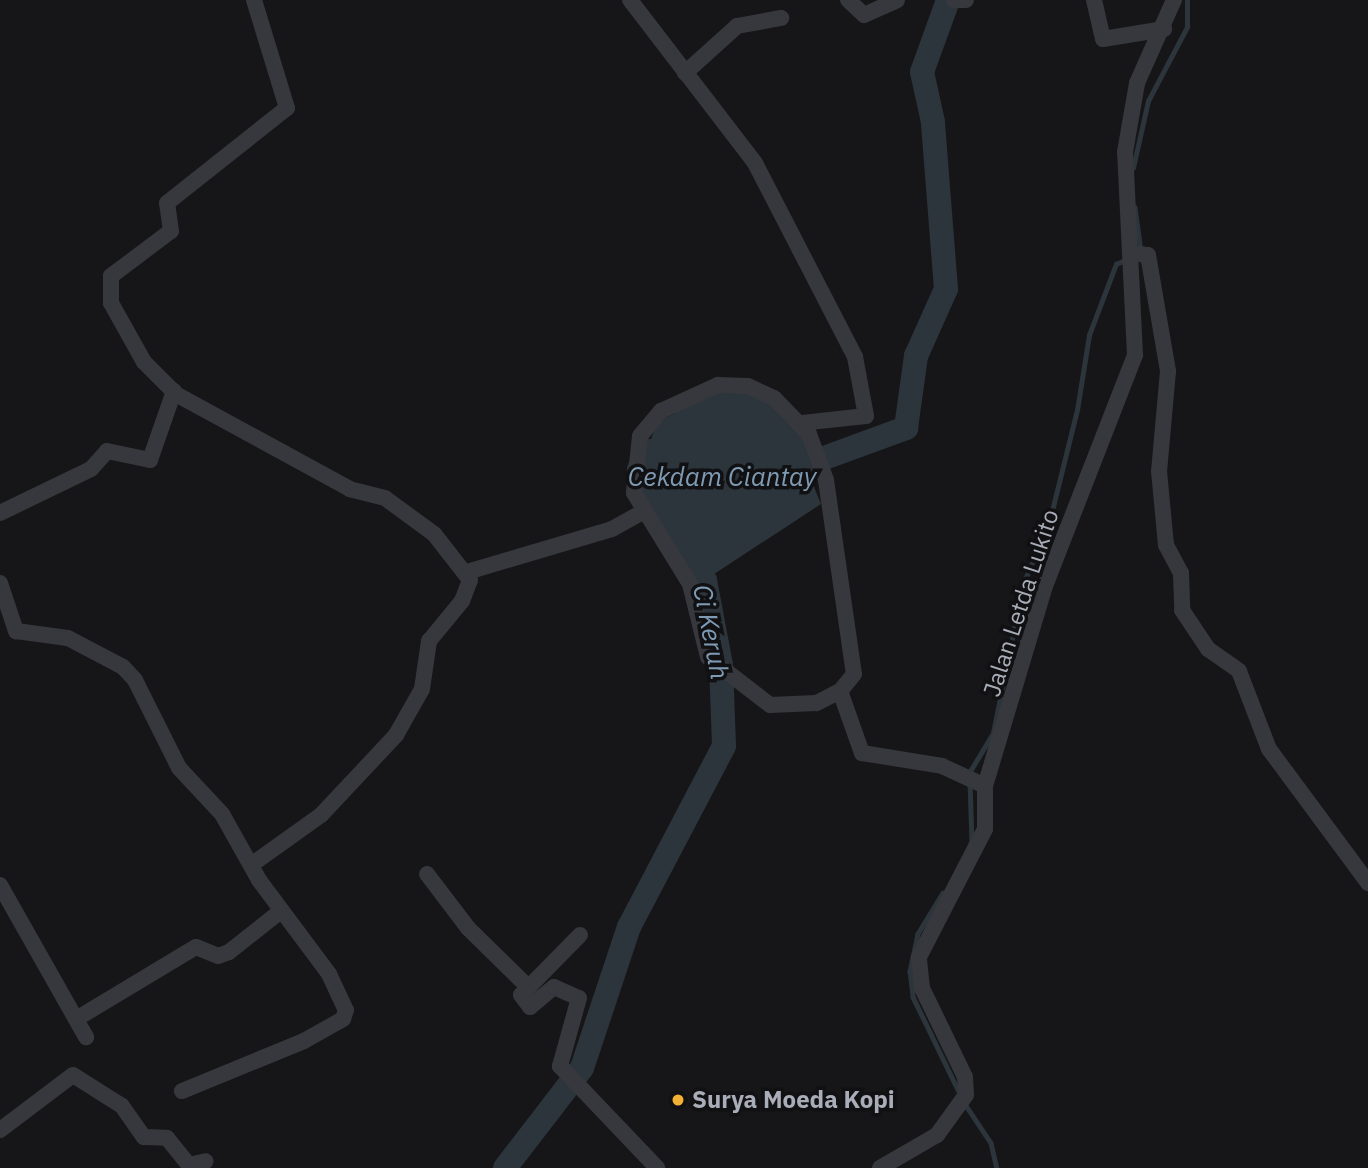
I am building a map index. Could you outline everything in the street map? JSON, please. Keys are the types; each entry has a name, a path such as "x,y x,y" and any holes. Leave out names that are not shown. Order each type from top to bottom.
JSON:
{"street":[{"path":"251,865 321,815 396,735 422,689 429,641 470,588 467,572 434,534 385,498 350,489 174,391 145,362 107,288 111,276 168,236 167,203 287,108 254,0"},
{"path":"630,0 755,163 855,357 866,416 805,429"},
{"path":"848,0 864,15 897,0"},
{"path":"1094,0 1103,39 1164,29"},
{"name":"Jalan Letda Lukito","path":"880,1168 937,1135 963,1101 965,1077 922,988 919,957 976,855 985,829 977,783 1045,586 1135,355 1136,256 1125,152 1138,83 1164,29 1174,0"},
{"path":"685,73 737,26 781,18"},
{"path":"1136,256 1168,371 1159,471 1166,545 1181,573 1182,610 1208,649 1239,671 1269,748 1368,883"},
{"path":"748,386 805,429 826,480 854,640 854,674 840,691 816,703 769,705 745,689 715,663 700,641 690,584 641,513 632,467 640,436 661,411 687,394 748,386"},
{"path":"0,513 91,470 107,451 150,460 174,391"},
{"path":"467,572 612,529 641,513"},
{"path":"0,583 16,631 68,638 123,667 135,680 179,768 222,814 281,911 329,974 346,1016 304,1041 182,1091"},
{"path":"840,691 862,753 942,766 977,783"},
{"path":"427,874 468,928 526,985"},
{"path":"0,885 86,1037"},
{"path":"76,1019 196,947 218,956 229,952 281,911"},
{"path":"580,935 526,985 521,995 530,1007 554,987 579,998 577,1021 559,1059 567,1074 581,1090 632,1138 657,1168"},
{"path":"0,1130 73,1074 122,1106 144,1137 167,1138 189,1165 206,1161"}],"water":[{"name":"Cekdam Ciantay","path":"717,395 764,401 805,465 821,504 705,580 689,570 654,513 639,470 658,421"}],"waterway":[{"name":"Ci Keruh","path":"687,408 717,395 765,401 805,465 906,428 916,356 946,289 933,122 922,72 948,0"},
{"path":"1133,168 1148,101 1187,27 1187,0"},
{"path":"1135,207 1141,251"},
{"path":"969,773 993,733 1023,584 1049,523 1077,410 1089,335 1116,264 1125,260"},
{"name":"Ci Keruh","path":"505,1168 582,1068 629,927 724,746 721,665 705,580 654,513 639,470 647,451"},
{"path":"970,782 972,843"},
{"path":"943,893 918,934 910,971 913,997 961,1096"},
{"path":"965,1104 991,1143 997,1168"}],"place":[{"name":"Surya Moeda Kopi","path":"678,1100"}]}
